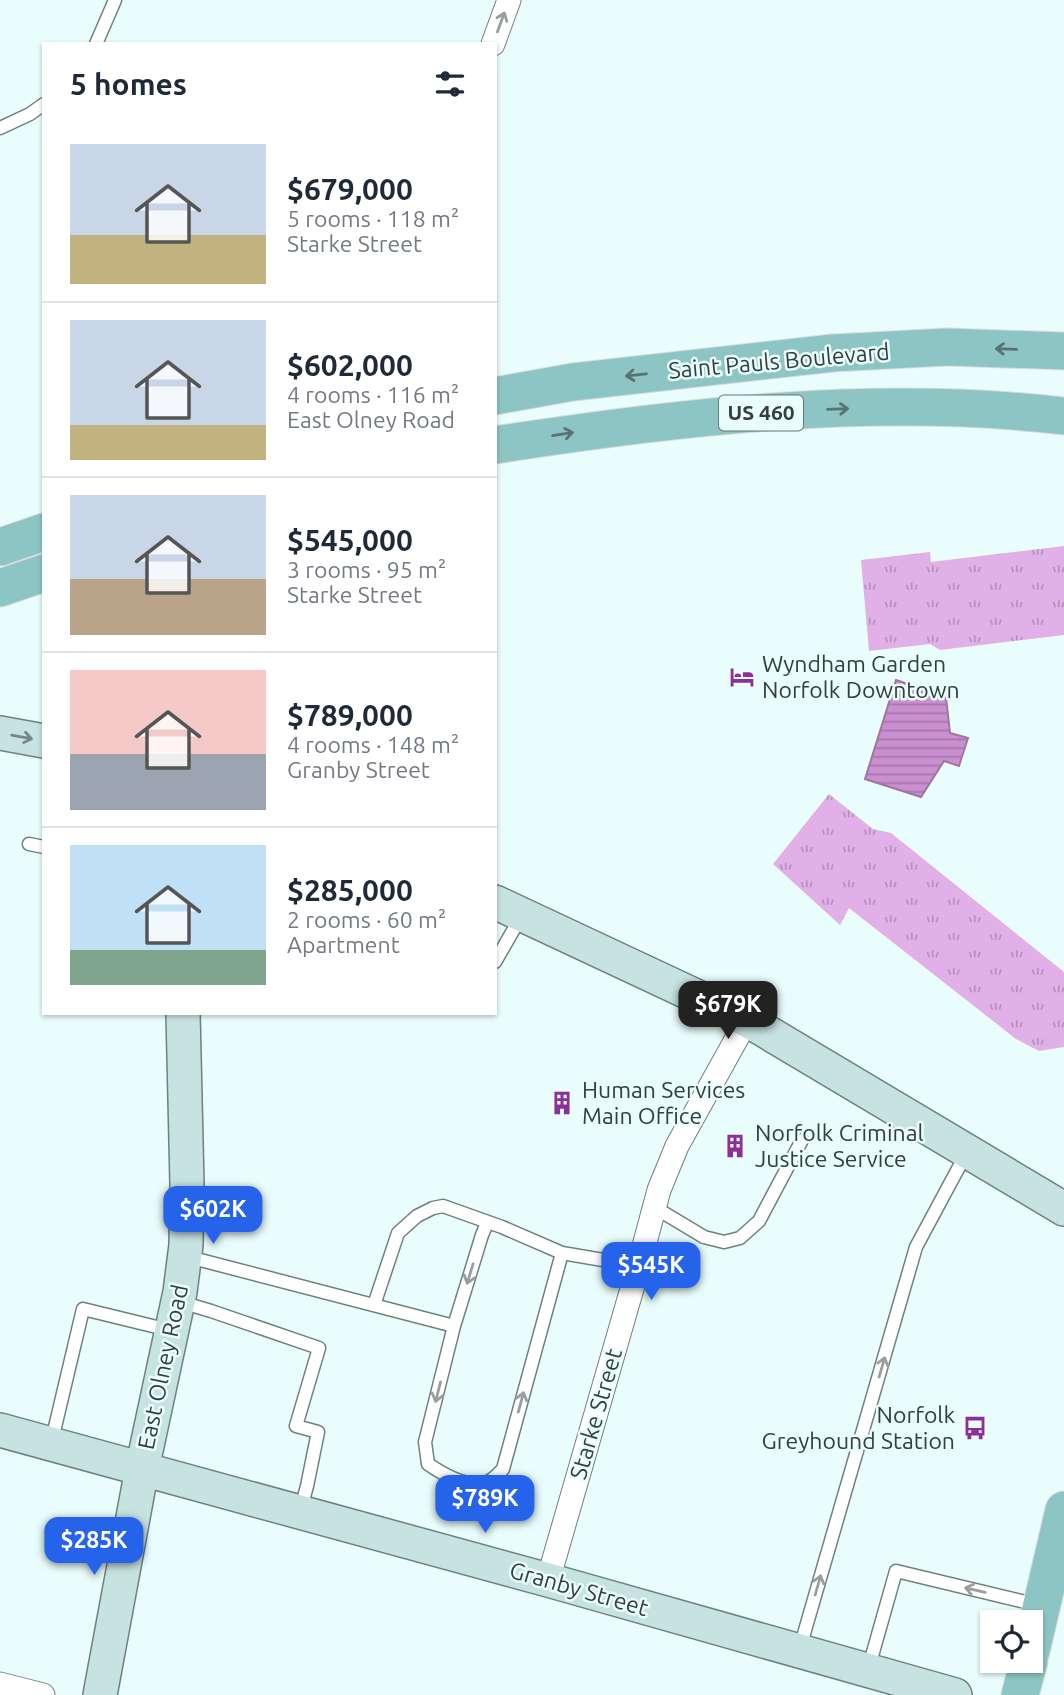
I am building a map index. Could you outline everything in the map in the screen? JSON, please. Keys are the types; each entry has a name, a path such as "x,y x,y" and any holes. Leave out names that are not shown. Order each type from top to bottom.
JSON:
{"main road":[{"name":"Saint Pauls Boulevard","path":"497,396 573,382 834,353 947,347 1064,351"},
{"name":"US 460","path":"497,444 593,429 701,417 791,411 967,409 1064,416"},
{"path":"2,547 42,533"},
{"path":"0,588 42,574"},
{"path":"1041,1610 1064,1510"},
{"path":"1020,1695 1025,1673"}],"street":[{"path":"494,42 509,0"},
{"path":"2,547 42,559"},
{"path":"0,733 42,741"},
{"path":"509,908 747,1020 1064,1209"},
{"name":"East Olney Road","path":"100,1695 142,1469 175,1316 184,1256 187,1184 183,1015"},
{"name":"Starke Street","path":"548,1580 659,1190 677,1146 747,1020"},
{"name":"Granby Street","path":"0,1430 955,1695"},
{"path":"0,1684 43,1695"}],"lane":[{"path":"97,42 115,0"},
{"path":"0,128 42,105"},
{"path":"29,844 42,847"},
{"path":"497,954 509,908"},
{"path":"654,1207 704,1237 724,1242 740,1238 759,1221 802,1140"},
{"path":"799,1651 916,1247 968,1152"},
{"path":"374,1305 398,1233 417,1216 443,1206 502,1227 562,1253 638,1266"},
{"path":"487,1223 454,1326 425,1442 428,1464 444,1475 472,1484 489,1481 503,1469 562,1253"},
{"path":"184,1256 454,1326"},
{"path":"51,1444 83,1309 175,1316 211,1311 319,1348 296,1426 318,1432 299,1512"},
{"path":"868,1670 896,1572 1042,1605"}],"green space":[{"path":"1064,546 1064,635 940,650 930,644 869,651 861,560 930,552 931,562"},
{"path":"829,794 873,829 891,833 1064,972 1064,1047 1039,1051 1016,1039 849,908 840,925 773,864"}],"shaded area":[{"path":"896,680 946,697 950,733 968,738 959,766 944,761 921,797 865,779"}],"place":[{"name":"Wyndham Garden Norfolk Downtown","path":"742,677"},
{"name":"Human Services Main Office","path":"562,1103"},
{"name":"Norfolk Criminal Justice Service","path":"735,1146"},
{"name":"Norfolk Greyhound Station","path":"975,1428"}]}
